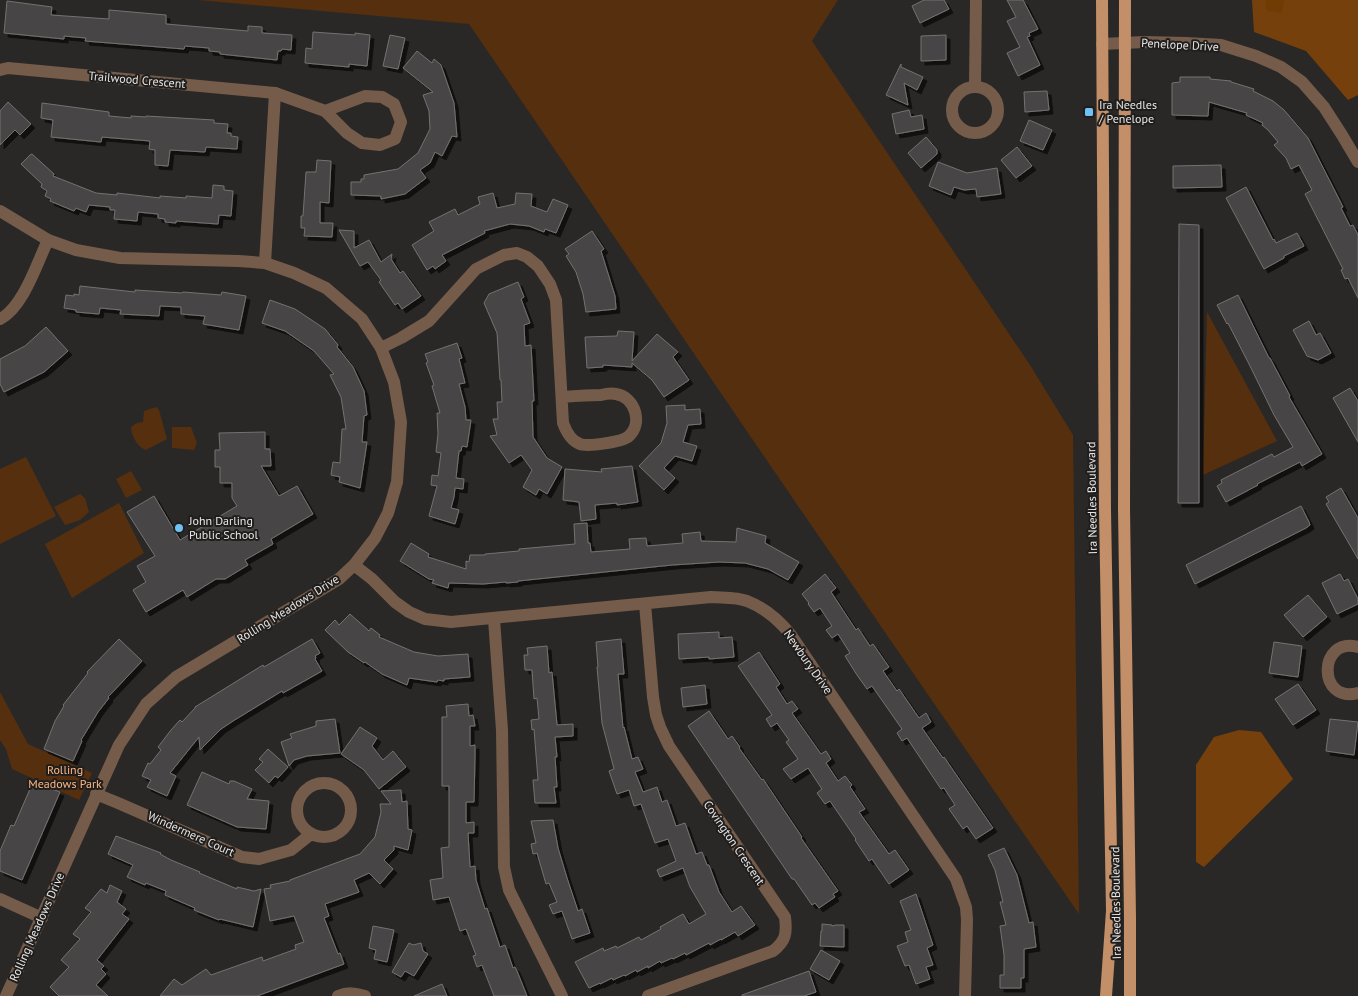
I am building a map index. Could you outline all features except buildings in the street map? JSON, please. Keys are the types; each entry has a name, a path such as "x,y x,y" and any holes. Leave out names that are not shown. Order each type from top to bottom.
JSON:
{"main road":[{"name":"Ira Needles Boulevard","path":"1102,0 1105,510 1112,911 1106,996"},
{"name":"Ira Needles Boulevard","path":"1125,0 1124,509 1130,996"}],"street":[{"path":"975,86 976,0"},
{"name":"Penelope Drive","path":"1102,44 1186,42 1221,46 1256,56 1281,67 1302,82 1324,108 1358,162"},
{"name":"Trailwood Crescent","path":"0,70 8,68 274,93 325,111 347,133 362,143 380,145 394,139 401,122 394,104 382,97 365,96 325,111"},
{"path":"265,263 274,93"},
{"name":"Rolling Meadows Drive","path":"0,211 48,240 76,250 120,258 265,263 294,273 326,288 362,319 381,348 394,382 401,422 397,482 388,513 375,538 354,565 338,579 252,633 176,677 146,704 119,745 6,996"},
{"path":"0,319 6,316 21,298 48,240"},
{"path":"381,348 429,321 476,269 504,254 517,253 527,257 538,266 550,284 556,300 563,423 566,432 580,444 587,445 621,440 629,436 636,423 636,413 633,405 627,398 616,394 562,397"},
{"name":"Newbury Drive","path":"354,565 372,579 395,602 409,612 425,619 451,622 494,619 711,597 747,600 771,614 791,635 956,879 966,907 968,920 965,996"},
{"name":"Covington Crescent","path":"645,604 653,696 660,727 669,746 785,917 786,929 785,937 780,946 773,951 648,996"},
{"path":"494,619 502,730 504,867 506,880 509,890 562,996"},
{"path":"1358,647 1346,646 1338,650 1328,662 1327,669 1329,681 1334,688 1343,694 1352,695 1358,693"},
{"path":"324,783 336,785 344,791 350,800 352,807 348,823 334,836 324,837 311,834 305,829 297,812 300,797 314,785 324,783"},
{"name":"Windermere Court","path":"96,794 242,857 259,859 291,850 311,834"},
{"path":"0,899 42,918"},
{"path":"338,996 347,993 365,996"}],"green space":[{"path":"198,0 838,0 812,41 1030,365 1073,435 1079,914 469,24"},
{"path":"1207,312 1277,441 1203,475"},
{"path":"156,407 159,410 167,439 146,450 140,447 136,441 131,427 143,422 144,411"},
{"path":"172,427 191,427 197,443 194,450 172,448"},
{"path":"26,457 56,516 0,544 0,469"},
{"path":"131,471 142,490 126,498 116,479"},
{"path":"80,494 85,498 89,512 80,520 65,525 54,507"},
{"path":"119,503 144,553 72,598 45,544"},
{"name":"Rolling Meadows Park","path":"0,692 28,744 92,773 79,800 12,769 6,749 0,740"}],"shaded area":[{"path":"1252,0 1358,0 1358,95 1348,100 1306,51 1254,32"},
{"path":"1266,0 1284,0 1282,13 1268,11 1265,7"},
{"path":"1239,730 1261,732 1293,779 1204,867 1196,862 1196,765 1214,737"}],"place":[{"name":"Ira Needles / Penelope","path":"1089,112"},
{"name":"John Darling Public School","path":"179,528"}]}
